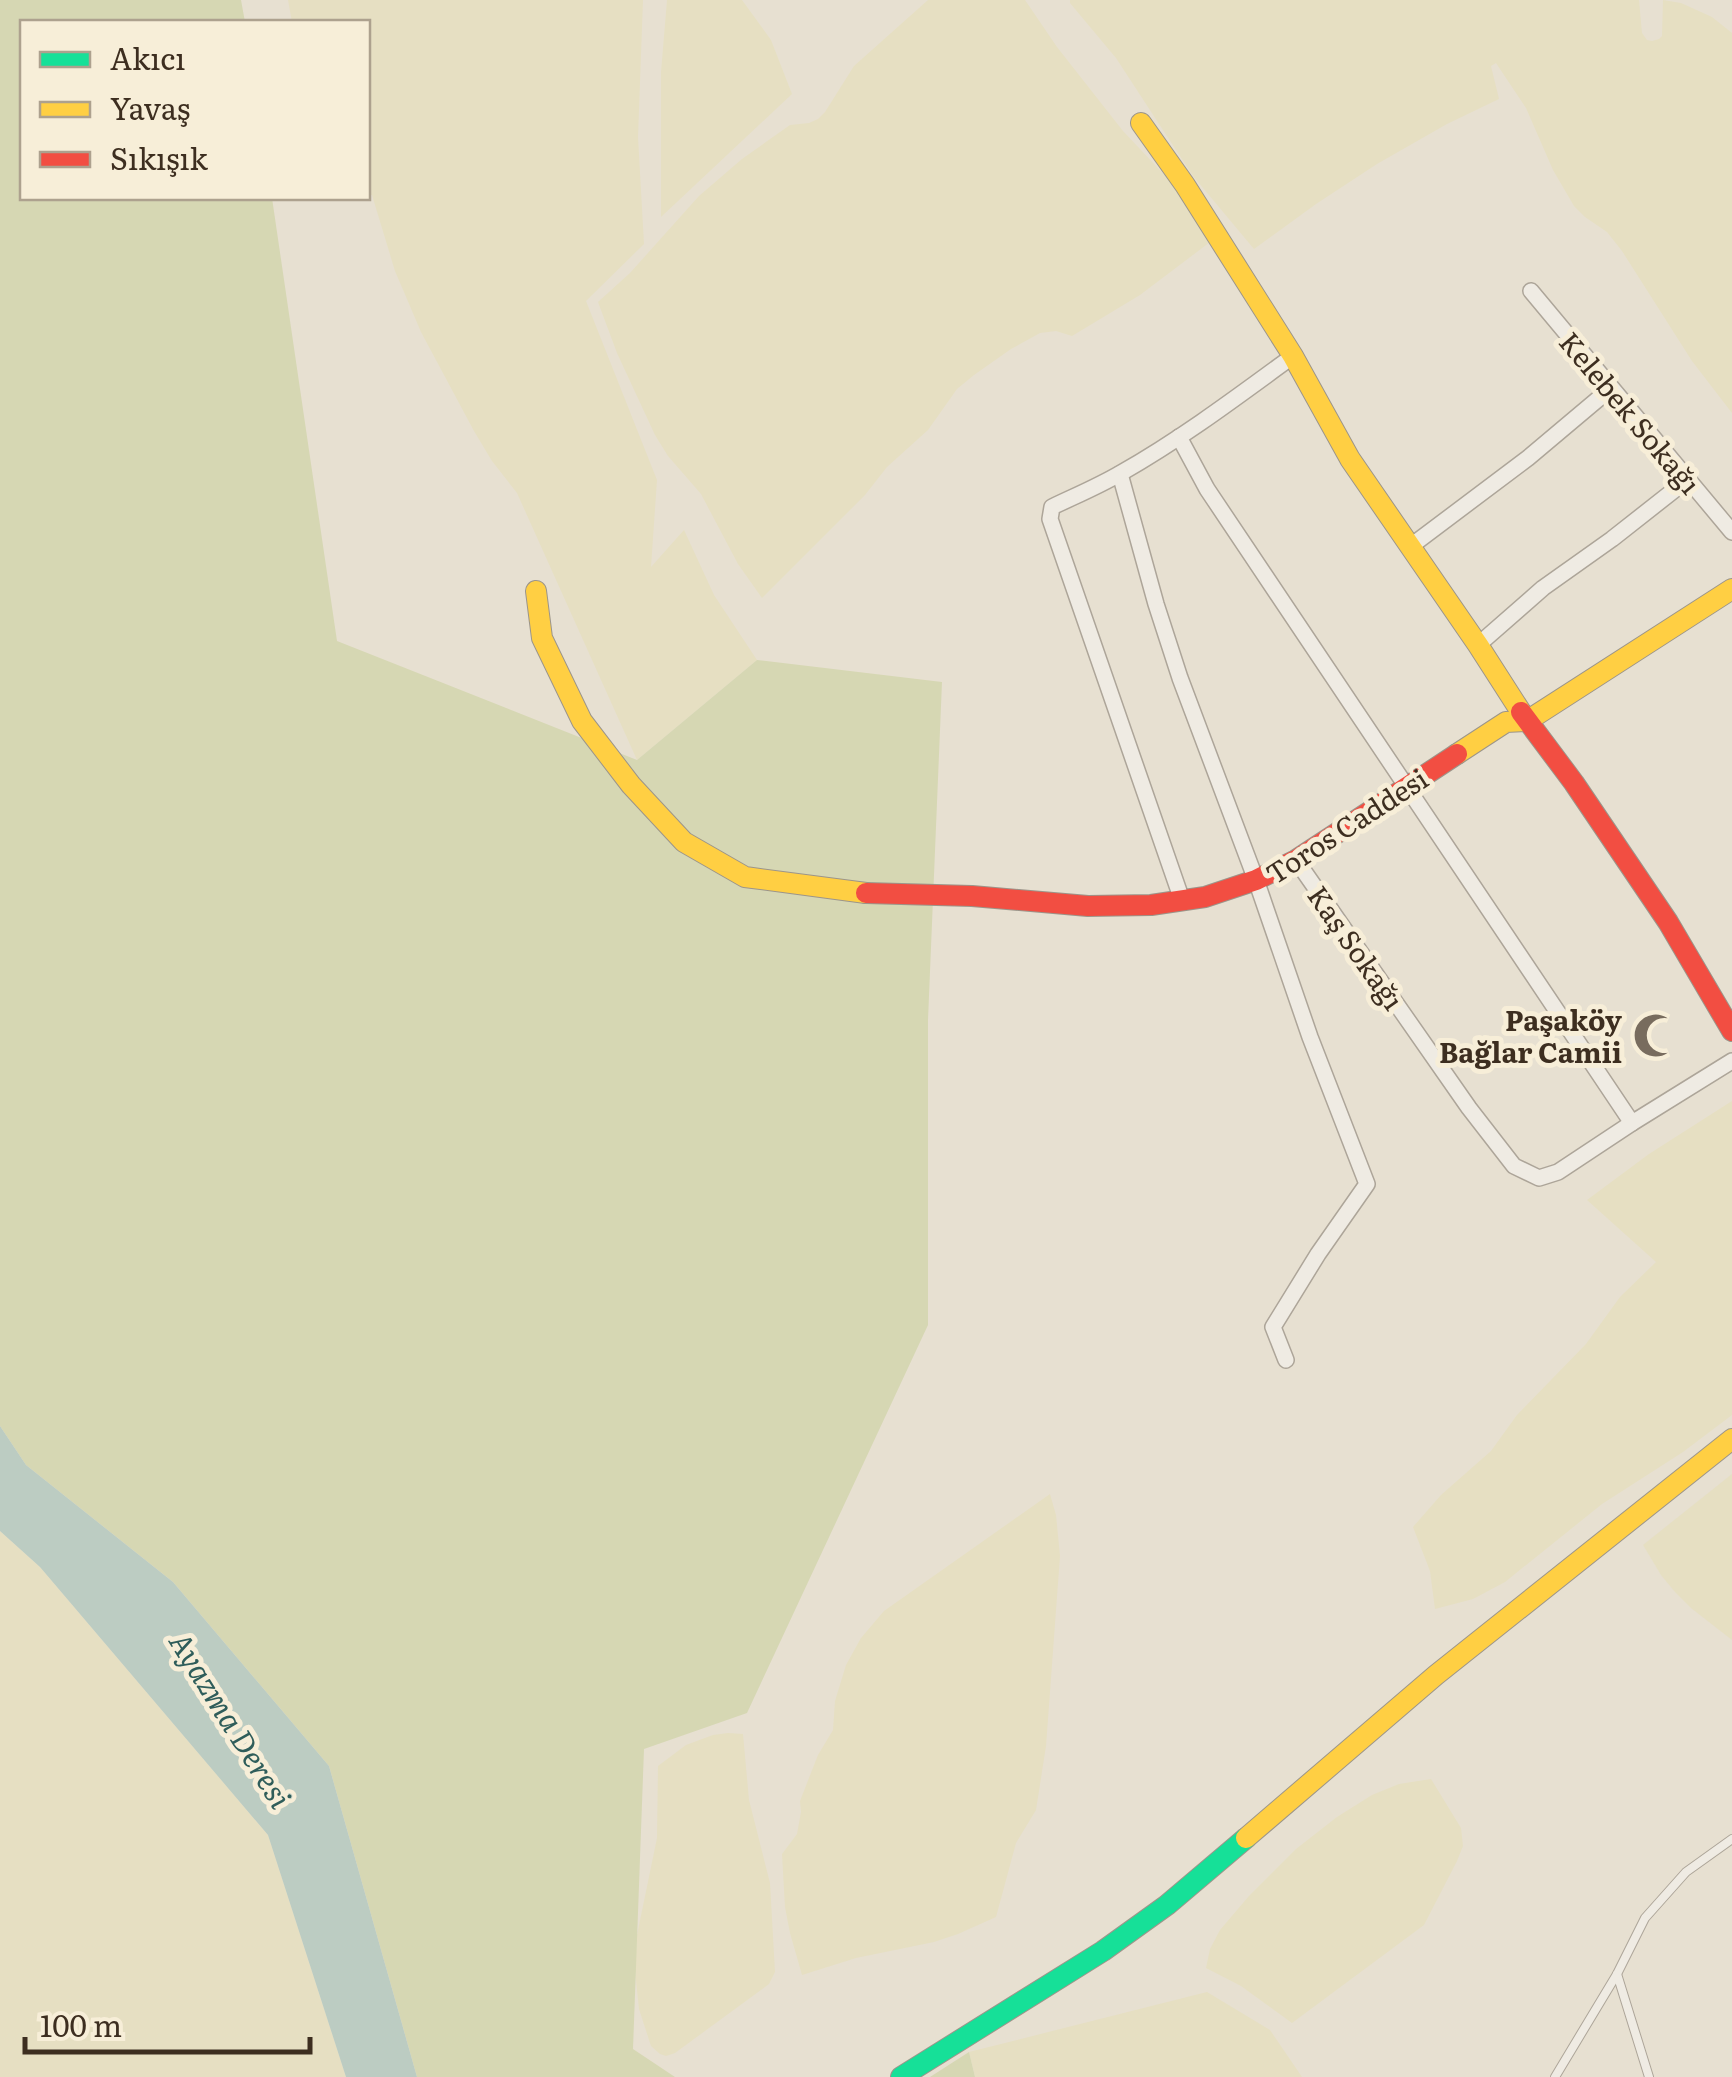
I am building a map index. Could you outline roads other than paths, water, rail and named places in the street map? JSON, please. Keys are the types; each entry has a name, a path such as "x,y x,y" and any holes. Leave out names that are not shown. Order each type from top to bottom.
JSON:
{"street":[{"path":"1141,123 1293,356 1350,459 1659,908 1732,1031"},
{"name":"Kelebek Sokağı","path":"1530,291 1732,532"},
{"path":"1182,900 1050,518 1052,507 1120,474 1209,418 1293,356"},
{"path":"1411,546 1528,458 1610,389"},
{"path":"1178,437 1207,489 1632,1123"},
{"path":"536,591 542,638 582,721 632,785 684,842 745,877 889,895 972,896 1088,906 1151,905 1205,897 1256,880 1180,678 1120,474"},
{"path":"1478,645 1543,588 1686,480"},
{"name":"Toros Caddesi","path":"1286,1360 1273,1326 1366,1184 1256,880 1296,860 1506,722 1527,721 1732,588"},
{"name":"Kaş Sokağı","path":"1296,860 1469,1108 1514,1166 1538,1178 1558,1172 1732,1061"},
{"path":"902,2077 1123,1938 1436,1675 1732,1439"}],"lane":[{"path":"1555,2077 1645,1918 1686,1872 1732,1839"},
{"path":"1616,1974 1648,2077"}],"water":[{"name":"Ayazma Deresi","path":"0,1426 26,1465 173,1582 329,1766 417,2077 346,2077 268,1835 40,1567 0,1531"}],"place":[{"name":"Paşaköy Bağlar Camii","path":"1655,1035"}]}
